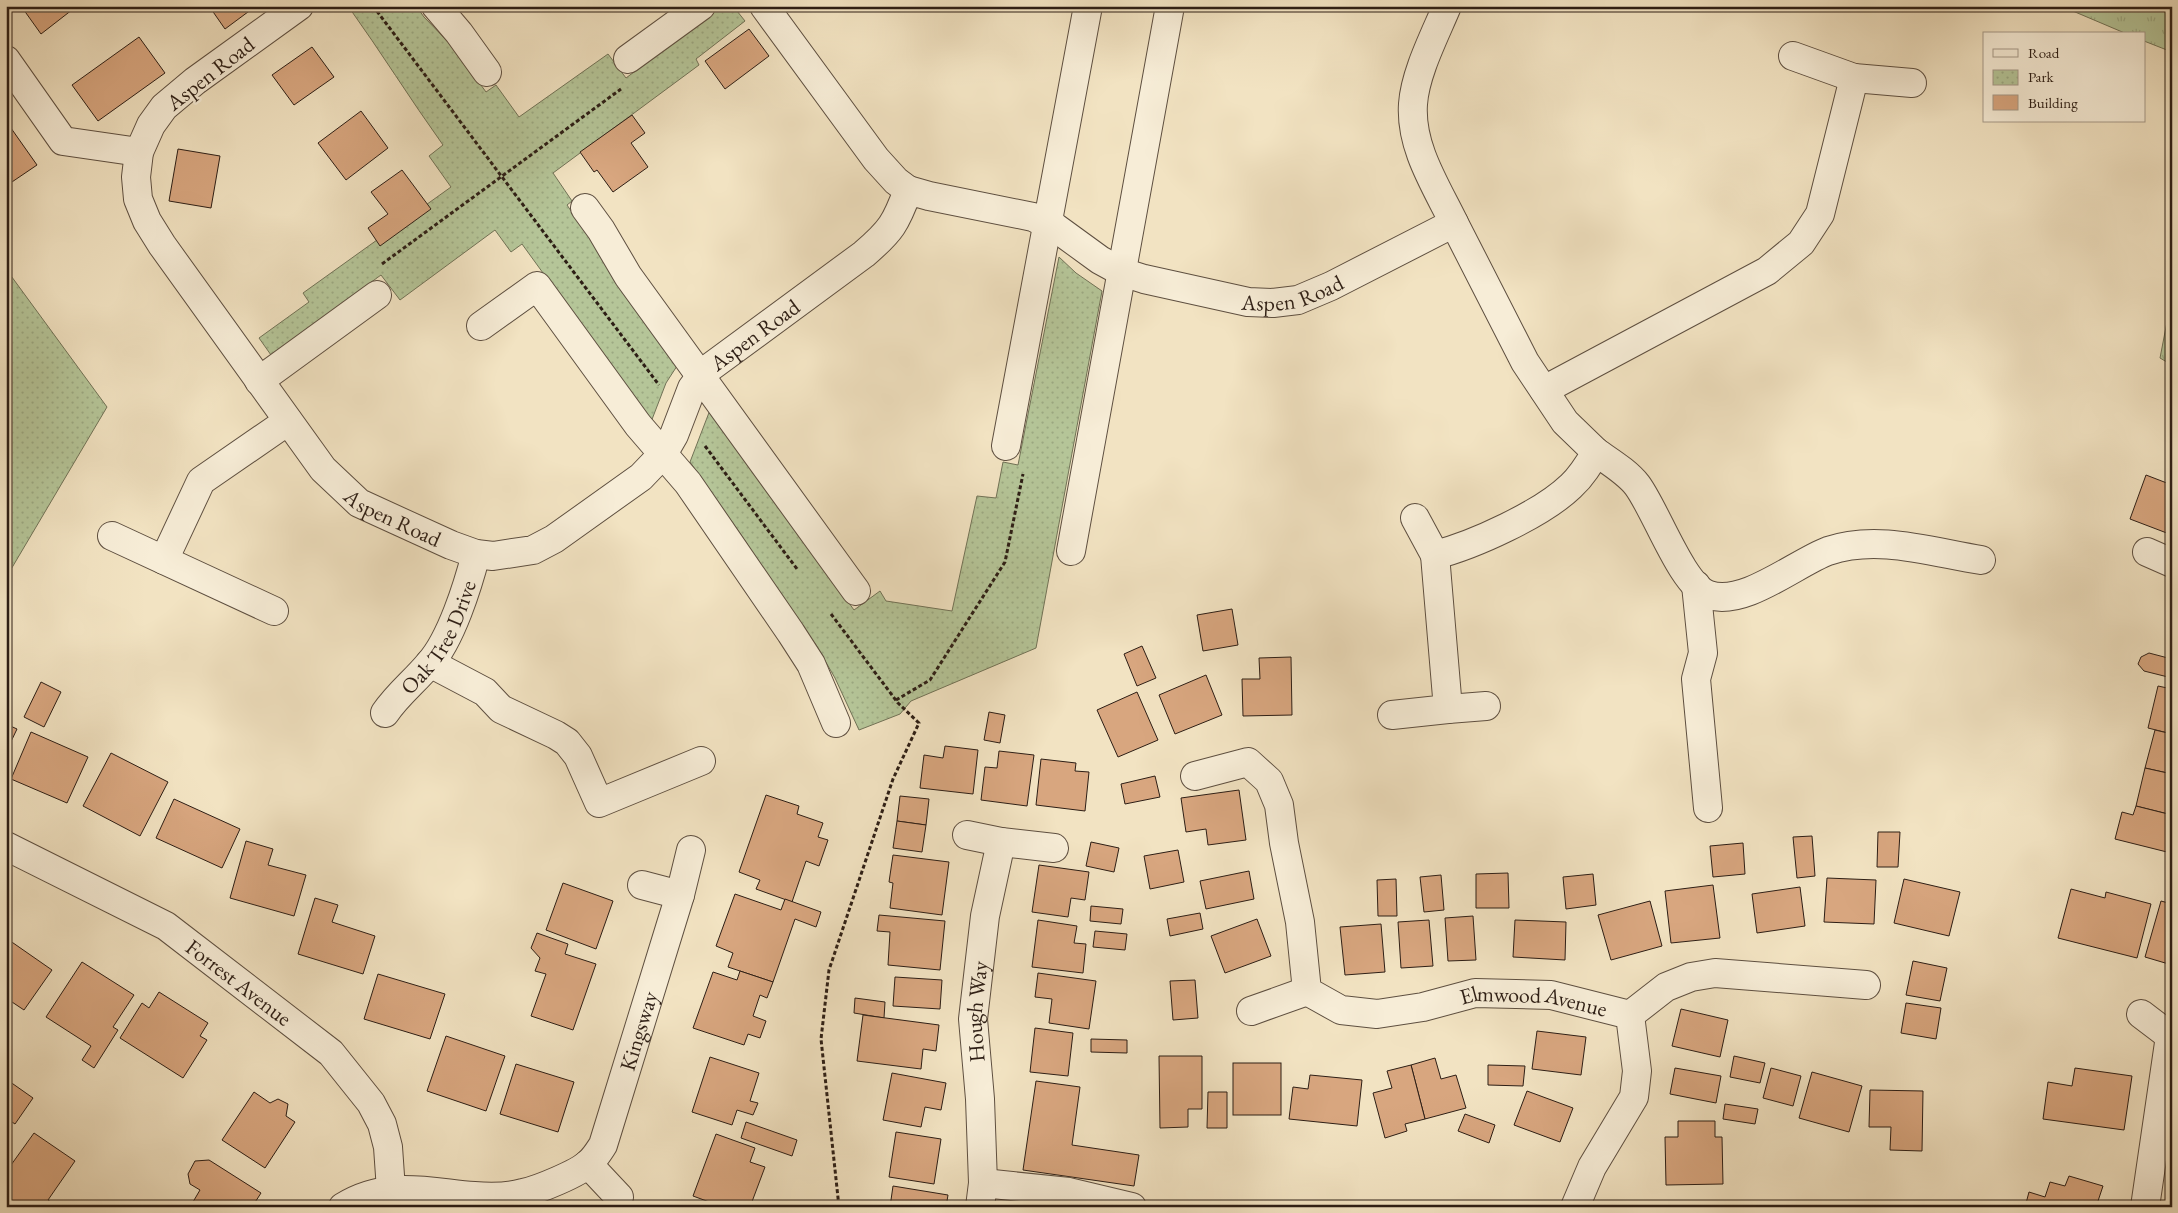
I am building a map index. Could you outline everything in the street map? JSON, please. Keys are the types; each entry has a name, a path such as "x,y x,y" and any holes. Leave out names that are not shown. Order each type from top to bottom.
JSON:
{"street":[{"name":"Aspen Road","path":"299,6 195,81 164,107 152,125 139,152 136,177 138,199 147,221 188,282 323,469 359,503 476,554 493,556 533,550 554,539 640,477 663,454 674,435 692,388 700,377 720,359 864,254 886,235 899,214 908,190"},
{"path":"436,6 459,33 487,72"},
{"path":"628,59 701,6"},
{"name":"Aspen Road","path":"764,6 876,160 896,181 908,190 1033,217 1078,242 1100,260 1122,272 1144,279 1248,302 1272,303 1298,300 1331,286 1454,223"},
{"path":"1006,446 1088,6"},
{"path":"1071,551 1170,6"},
{"path":"1447,6 1421,71 1413,104 1414,132 1424,161 1525,362 1564,422 1596,452 1636,483 1652,507 1675,556 1696,585 1708,595 1732,597 1769,582 1827,552 1852,545 1882,543 1981,560"},
{"path":"1794,56 1854,78 1912,83"},
{"path":"6,60 63,142 139,152"},
{"path":"1544,390 1767,271 1801,243 1820,214 1854,78"},
{"path":"585,208 601,230 628,276 856,591"},
{"path":"259,381 376,283"},
{"path":"481,326 537,286 638,425 688,483 791,633 810,664 836,723"},
{"path":"164,560 201,481 288,421"},
{"path":"1435,555 1460,549 1550,504 1572,486 1586,469 1596,452"},
{"path":"1415,518 1435,555 1448,709"},
{"path":"112,536 274,612"},
{"path":"2147,552 2172,563"},
{"name":"Oak Tree Drive","path":"385,713 430,663 444,642 470,577 476,554"},
{"path":"1696,585 1703,653 1696,679 1708,808"},
{"path":"430,663 485,692 501,710 567,742 578,756 599,803 701,760"},
{"path":"1392,715 1486,706"},
{"path":"1195,776 1248,762 1269,781 1279,805 1284,843 1300,922 1307,991 1251,1011"},
{"path":"967,835 1001,842 1054,848"},
{"name":"Hough Way","path":"1001,842 985,916 973,1019 980,1099 982,1195 1069,1192 1132,1207"},
{"name":"Forrest Avenue","path":"6,846 166,926 331,1053 370,1103 382,1124 388,1147 391,1190"},
{"name":"Kingsway","path":"343,1207 353,1201 391,1190 427,1190 475,1196 523,1193 565,1178 588,1164 603,1145 680,895 691,850"},
{"path":"642,884 680,895"},
{"path":"1630,1015 1666,987 1691,977 1716,973 1866,985"},
{"name":"Elmwood Avenue","path":"1307,991 1341,1010 1378,1014 1423,1006 1475,993 1551,995 1630,1015 1637,1072 1634,1097 1592,1167 1574,1207"},
{"path":"2141,1014 2171,1036 2145,1207"},
{"path":"588,1164 619,1197"}],"path":[{"path":"376,283 622,88"}],"green space":[{"path":"348,6 416,6 454,48 486,92 496,85 519,117 608,54 626,78 722,6 733,6 745,21 696,59 699,65 553,173 572,201 567,205 677,366 666,383 651,422 522,244 511,252 495,230 400,300 381,275 271,355 259,338 309,302 303,293 451,187 429,156 443,145"},
{"path":"2061,6 2172,6 2172,52 2146,42 2146,32 2122,32"},
{"path":"1059,257 1076,273 1102,291 1036,648 911,701 900,714 859,730 835,678 816,645 768,579 746,542 690,462 710,410 854,610 880,591 886,601 952,611 977,496 996,498 1003,462 1018,465"},
{"path":"6,269 107,407 10,571 6,567"},
{"path":"2172,296 2172,365 2160,358"}],"building":[{"path":"21,6 77,6 41,34"},
{"path":"209,6 256,6 225,29"},
{"path":"749,29 769,56 725,89 705,61"},
{"path":"139,37 165,73 98,121 72,85"},
{"path":"312,47 334,77 294,105 272,75"},
{"path":"361,111 388,148 346,180 318,143"},
{"path":"632,115 645,133 631,143 648,167 613,192 597,170 594,172 580,152"},
{"path":"6,121 37,165 6,186"},
{"path":"178,149 220,156 211,208 169,201"},
{"path":"402,170 431,209 380,246 368,228 388,214 371,192"},
{"path":"2146,475 2172,485 2172,535 2130,519"},
{"path":"1232,609 1238,645 1203,651 1197,615"},
{"path":"2172,642 2172,678 2144,671 2138,664 2141,657 2149,653 2168,658"},
{"path":"1142,646 1156,678 1137,686 1124,654"},
{"path":"1291,657 1292,715 1243,716 1242,679 1260,679 1259,658"},
{"path":"1206,675 1222,715 1175,734 1159,695"},
{"path":"41,682 61,692 44,727 24,717"},
{"path":"2158,686 2172,689 2172,734 2148,728"},
{"path":"1137,692 1158,740 1118,757 1097,710"},
{"path":"989,712 1005,715 1000,743 984,740"},
{"path":"6,724 17,729 6,752"},
{"path":"2155,730 2172,734 2172,774 2145,768"},
{"path":"31,732 88,757 67,803 11,779"},
{"path":"945,746 978,750 973,794 920,788 924,755 943,758"},
{"path":"999,751 1034,755 1027,806 981,800 985,767 997,768"},
{"path":"111,753 168,782 140,836 83,806"},
{"path":"1041,759 1076,763 1075,771 1089,772 1085,811 1036,805"},
{"path":"2145,768 2172,774 2172,815 2136,806"},
{"path":"1155,776 1160,797 1125,804 1121,784"},
{"path":"1239,790 1246,840 1208,845 1206,829 1186,832 1181,798"},
{"path":"766,795 799,806 797,814 823,823 818,837 828,840 819,866 806,861 792,902 756,889 760,880 739,872"},
{"path":"900,796 929,799 926,825 897,821"},
{"path":"174,799 240,829 222,868 156,838"},
{"path":"2136,806 2172,815 2171,853 2115,839 2122,812 2133,815"},
{"path":"897,821 926,825 922,852 893,848"},
{"path":"1878,832 1900,832 1898,867 1877,867"},
{"path":"1812,836 1815,876 1797,878 1793,837"},
{"path":"246,841 273,849 268,865 306,875 294,916 230,898"},
{"path":"1091,842 1119,848 1114,872 1086,866"},
{"path":"1743,843 1745,874 1713,877 1710,846"},
{"path":"1178,850 1184,882 1150,889 1144,856"},
{"path":"893,855 949,862 942,915 890,908 893,883 889,882"},
{"path":"1039,865 1089,872 1085,900 1071,898 1068,917 1032,912"},
{"path":"1249,871 1254,899 1206,909 1200,881"},
{"path":"1508,873 1509,908 1476,908 1476,874"},
{"path":"1593,874 1596,905 1566,909 1563,877"},
{"path":"1441,875 1444,910 1424,912 1420,877"},
{"path":"1827,878 1876,880 1874,924 1824,922"},
{"path":"1396,879 1397,916 1378,916 1377,880"},
{"path":"1904,879 1960,892 1949,936 1894,923"},
{"path":"563,883 613,901 596,949 546,930"},
{"path":"1713,885 1720,938 1671,943 1665,891"},
{"path":"1800,887 1805,926 1757,933 1752,894"},
{"path":"2071,889 2105,898 2106,892 2151,904 2137,958 2058,938"},
{"path":"735,894 781,910 785,899 821,912 816,927 795,919 773,982 728,967 733,953 716,946"},
{"path":"315,898 338,905 332,922 375,936 363,974 298,954"},
{"path":"1650,901 1662,946 1611,960 1598,915"},
{"path":"2161,901 2172,904 2172,965 2145,957"},
{"path":"1091,906 1123,909 1121,924 1090,921"},
{"path":"1200,913 1203,929 1170,936 1167,919"},
{"path":"879,915 945,921 940,970 888,965 890,932 877,931"},
{"path":"1473,916 1476,960 1448,961 1445,918"},
{"path":"1257,919 1271,956 1225,973 1211,936"},
{"path":"1038,920 1077,926 1074,943 1086,944 1083,973 1032,967"},
{"path":"1429,920 1433,966 1401,968 1398,922"},
{"path":"1515,920 1566,922 1565,960 1513,957"},
{"path":"1381,924 1385,972 1345,975 1340,927"},
{"path":"1095,931 1127,934 1125,950 1093,947"},
{"path":"537,933 568,944 565,954 596,964 573,1030 531,1016 546,974 535,971 540,958 531,948"},
{"path":"6,938 52,970 24,1010 6,998"},
{"path":"1913,961 1947,968 1940,1001 1906,995"},
{"path":"82,962 134,995 113,1027 118,1030 94,1068 82,1060 91,1046 46,1017"},
{"path":"740,971 773,982 767,998 760,995 753,1016 766,1021 760,1038 748,1034 744,1045 693,1028 713,972 737,980"},
{"path":"1038,973 1096,981 1089,1029 1049,1023 1052,999 1035,997"},
{"path":"378,974 445,994 430,1039 364,1019"},
{"path":"895,977 942,980 940,1009 893,1006"},
{"path":"1195,980 1198,1018 1173,1020 1170,981"},
{"path":"159,992 208,1023 200,1036 207,1040 183,1078 120,1038 142,1003 149,1008"},
{"path":"855,998 885,1002 884,1018 854,1013"},
{"path":"1906,1003 1941,1008 1936,1039 1901,1033"},
{"path":"1681,1009 1728,1020 1720,1057 1672,1046"},
{"path":"863,1015 939,1025 936,1051 923,1049 921,1069 857,1061"},
{"path":"1035,1028 1073,1033 1068,1076 1030,1072"},
{"path":"1537,1031 1586,1037 1581,1075 1532,1069"},
{"path":"446,1036 505,1056 486,1111 427,1091"},
{"path":"1091,1039 1127,1040 1127,1053 1091,1052"},
{"path":"1159,1056 1202,1056 1202,1109 1188,1109 1188,1127 1160,1128"},
{"path":"1734,1056 1765,1063 1760,1083 1730,1077"},
{"path":"710,1057 759,1073 750,1101 758,1103 753,1115 737,1110 732,1125 692,1112"},
{"path":"1435,1058 1441,1079 1456,1075 1466,1108 1425,1119 1411,1065"},
{"path":"1233,1063 1281,1063 1281,1115 1233,1115"},
{"path":"516,1064 574,1082 558,1132 500,1114"},
{"path":"1411,1065 1425,1119 1405,1124 1407,1131 1385,1138 1373,1093 1392,1088 1387,1071"},
{"path":"1488,1065 1525,1066 1523,1086 1488,1085"},
{"path":"1675,1068 1721,1076 1716,1103 1670,1094"},
{"path":"1771,1068 1801,1076 1793,1106 1763,1098"},
{"path":"2075,1068 2132,1076 2124,1130 2043,1119 2048,1082 2072,1086"},
{"path":"1812,1072 1862,1086 1849,1132 1799,1118"},
{"path":"892,1073 946,1083 941,1110 925,1107 921,1127 883,1120"},
{"path":"1310,1075 1362,1080 1357,1126 1289,1119 1293,1087 1308,1089"},
{"path":"6,1079 33,1098 15,1124 6,1118"},
{"path":"1036,1081 1080,1087 1072,1145 1139,1155 1134,1186 1023,1170"},
{"path":"1870,1090 1923,1091 1922,1151 1890,1150 1891,1127 1869,1127"},
{"path":"1527,1091 1573,1108 1560,1142 1514,1125"},
{"path":"254,1092 270,1103 278,1099 288,1104 286,1116 295,1122 265,1168 222,1140"},
{"path":"1208,1092 1227,1092 1227,1128 1207,1128"},
{"path":"1725,1104 1758,1109 1755,1124 1723,1119"},
{"path":"1465,1114 1495,1125 1489,1143 1458,1131"},
{"path":"1678,1121 1715,1121 1715,1137 1722,1137 1723,1184 1666,1185 1665,1137 1678,1137"},
{"path":"746,1122 797,1140 792,1156 741,1138"},
{"path":"896,1132 941,1139 934,1184 889,1177"},
{"path":"34,1133 75,1161 48,1200 58,1207 15,1207 6,1201 6,1172"},
{"path":"716,1134 755,1148 750,1162 765,1167 750,1207 723,1207 693,1196"},
{"path":"209,1160 261,1193 252,1207 190,1207 200,1190 190,1184 188,1174 195,1161"},
{"path":"2069,1176 2103,1186 2096,1207 2025,1207 2029,1192 2045,1197 2050,1182 2065,1186"},
{"path":"893,1186 948,1195 946,1207 890,1207"}]}
